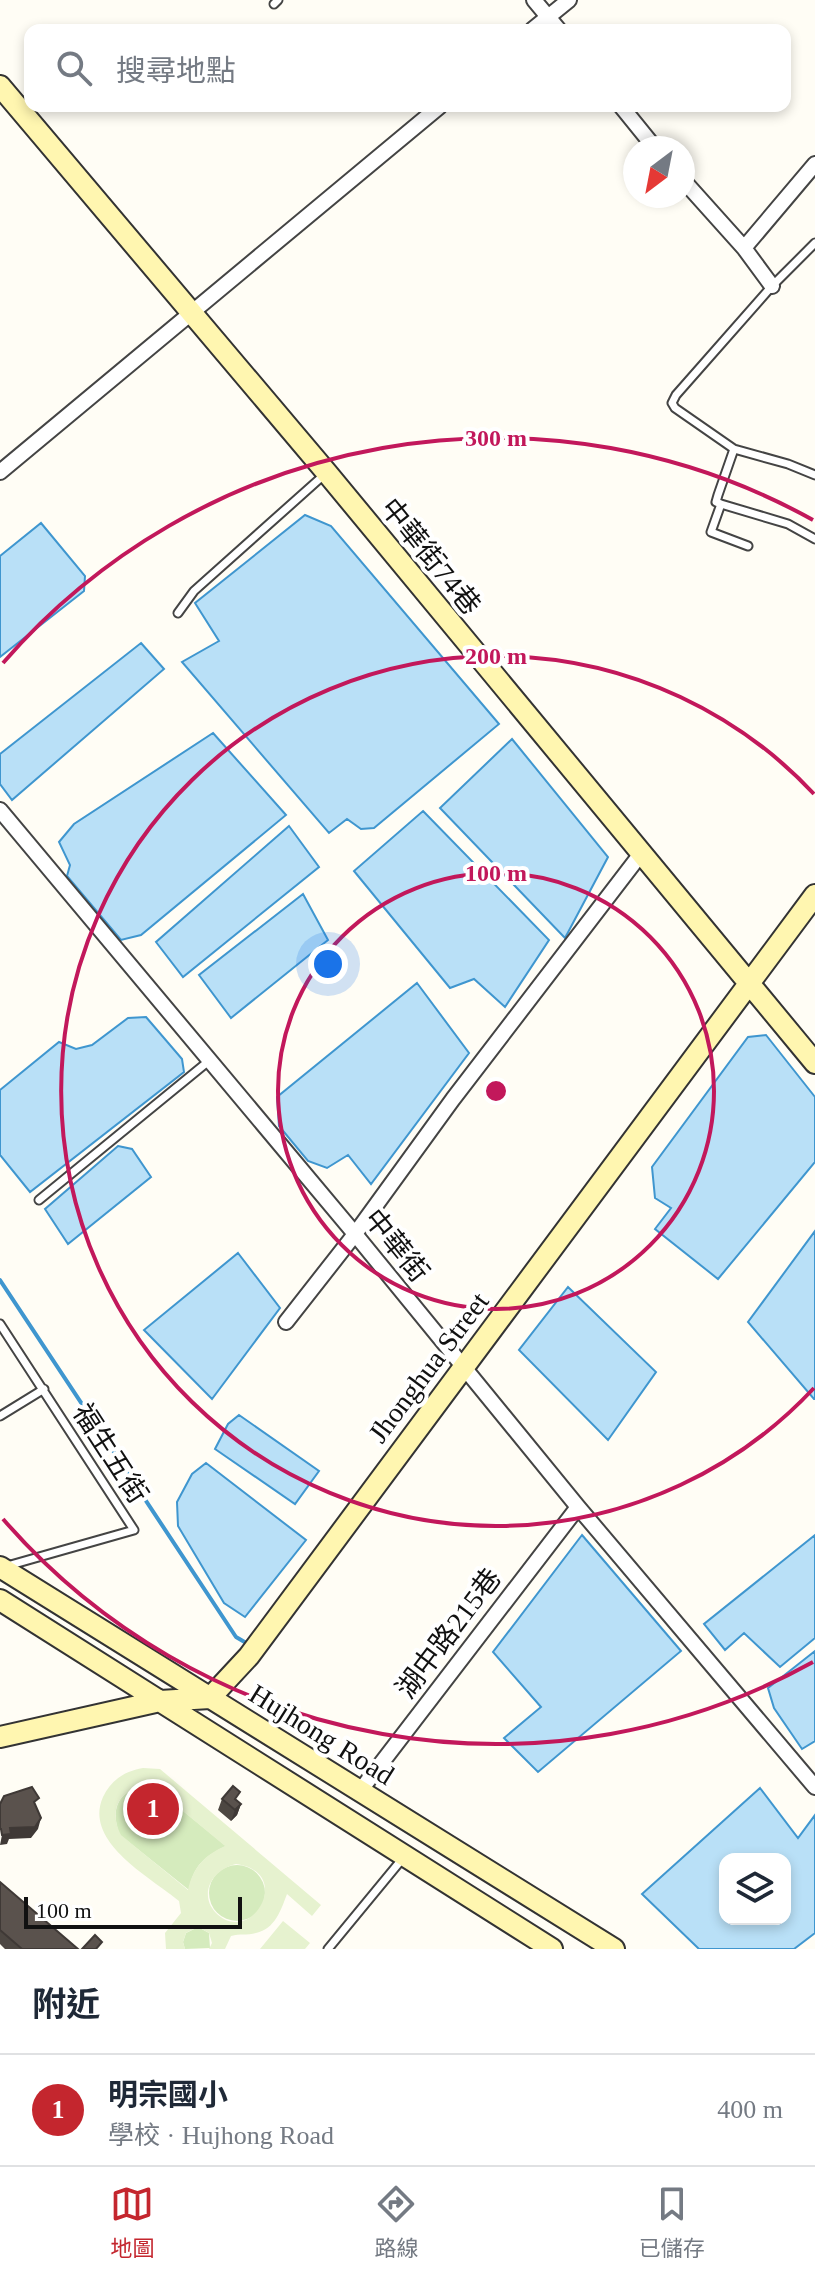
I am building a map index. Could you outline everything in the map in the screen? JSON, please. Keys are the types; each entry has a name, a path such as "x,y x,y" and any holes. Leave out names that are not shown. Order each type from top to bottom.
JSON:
{"street":[{"path":"534,0 554,24"},
{"path":"539,24 569,0"},
{"name":"中華街74巷","path":"0,86 327,473 815,1063"},
{"path":"0,472 433,112"},
{"path":"626,112 645,136"},
{"path":"744,248 815,164"},
{"path":"695,193 744,248 772,286"},
{"name":"中華街","path":"0,810 355,1234 462,1368 815,1787"},
{"path":"286,1322 640,855"},
{"name":"Jhonghua Street","path":"210,1698 249,1656 815,895"},
{"name":"湖中路215巷","path":"360,1791 578,1507"},
{"name":"Hujhong Road","path":"0,1568 614,1949"},
{"path":"0,1600 552,1949"},
{"path":"0,1737 160,1701 210,1698"}],"lane":[{"path":"815,243 772,286 672,403 734,449 815,475"},
{"path":"734,449 716,502 788,524 815,539"},
{"path":"178,613 194,591 327,473"},
{"path":"721,504 711,532 748,546"},
{"path":"39,1200 210,1060"},
{"name":"福生五街","path":"0,1324 134,1530 0,1568"},
{"path":"0,1416 44,1389"},
{"path":"328,1949 405,1857"}],"green space":[{"path":"136,1769 160,1769 321,1905 312,1916 287,1894 276,1918 268,1927 253,1934 231,1936 225,1949 209,1949 212,1943 209,1933 198,1927 186,1933 183,1942 185,1949 166,1949 165,1933 181,1913 179,1901 123,1857 102,1829 99,1813 110,1786 119,1777","holes":["138,1788 155,1788 225,1846 201,1863 188,1890 121,1835 117,1826 116,1809 123,1796","236,1864 254,1870 263,1880 265,1892 261,1905 253,1915 241,1921 228,1921 215,1912 210,1904 208,1889 215,1876"]},
{"path":"155,1788 226,1846 201,1863 189,1890 120,1835 116,1817 119,1802 130,1791"},
{"path":"237,1865 257,1873 265,1893 257,1913 237,1921 217,1913 209,1893 217,1873"},
{"path":"283,1921 310,1943 305,1949 260,1949"},
{"path":"198,1927 209,1933 210,1948 185,1949 183,1942 186,1933"}],"water":[{"path":"305,515 331,526 499,724 374,828 361,829 347,819 329,833 182,662 219,641 195,603"},
{"path":"41,523 85,576 84,591 0,657 0,556"},
{"path":"141,643 164,669 12,800 0,784 0,754"},
{"path":"213,733 286,815 141,935 121,940 67,876 70,865 59,842 74,824"},
{"path":"512,739 608,857 565,938 440,808"},
{"path":"423,811 549,940 505,1007 474,979 450,988 354,871"},
{"path":"289,826 319,867 183,977 156,942"},
{"path":"303,894 328,940 231,1018 199,975"},
{"path":"417,983 469,1053 371,1184 348,1155 327,1168 308,1161 279,1126 277,1097"},
{"path":"146,1017 182,1059 184,1072 30,1192 0,1155 0,1090 59,1042 76,1049 92,1045 128,1018"},
{"path":"766,1035 815,1097 815,1162 718,1279 655,1229 671,1208 655,1198 652,1167 748,1037"},
{"path":"118,1146 132,1149 151,1177 68,1244 45,1209"},
{"path":"815,1231 815,1399 814,1399 748,1322"},
{"path":"238,1253 280,1308 212,1399 144,1330"},
{"path":"568,1287 656,1372 608,1440 519,1350"},
{"path":"239,1415 319,1471 295,1504 215,1449 228,1424"},
{"path":"206,1463 306,1540 245,1617 224,1603 178,1526 177,1502 192,1474"},
{"path":"582,1535 681,1651 538,1772 504,1738 541,1707 493,1652"},
{"path":"815,1535 815,1638 780,1667 744,1633 725,1650 704,1624"},
{"path":"815,1651 815,1741 802,1749 774,1708 768,1688"},
{"path":"760,1788 798,1838 815,1815 815,1933 794,1949 699,1949 642,1894"}],"building":[{"path":"233,1786 240,1792 235,1799 241,1804 235,1810 222,1799"},
{"path":"32,1787 39,1798 34,1802 41,1818 35,1827 10,1828 11,1834 2,1835 0,1804 4,1796"},
{"path":"0,1882 78,1949 22,1949 0,1930"},
{"path":"95,1935 102,1942 96,1949 82,1949"}],"waterway":[{"path":"0,1280 236,1637 248,1644"}],"place":[{"name":"明宗國小","path":"153,1809"}]}
